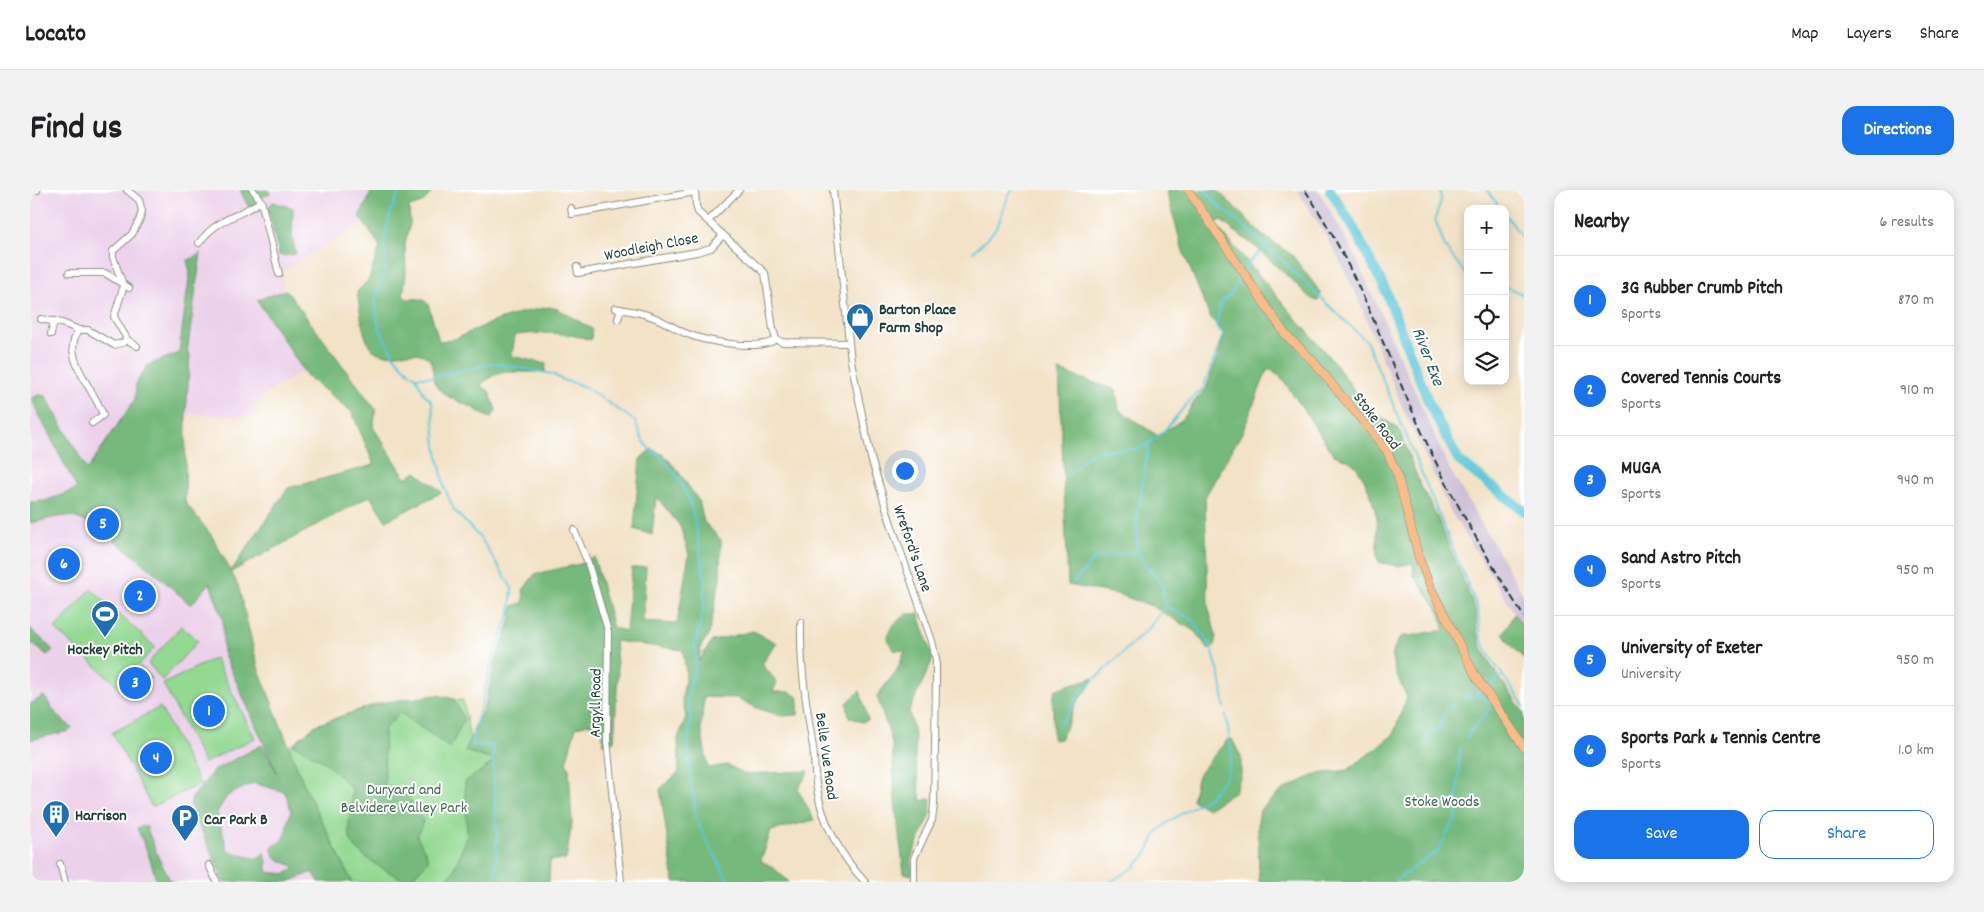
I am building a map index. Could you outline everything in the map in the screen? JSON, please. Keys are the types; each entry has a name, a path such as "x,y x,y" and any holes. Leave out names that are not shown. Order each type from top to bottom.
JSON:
{"main road":[{"name":"Stoke Road","path":"1188,190 1286,334 1313,361 1387,451 1397,474 1419,558 1430,586 1475,675 1524,747"}],"street":[{"path":"30,192 37,190"},
{"path":"127,190 139,200 142,211 132,234 113,251 113,257 125,285 114,317 126,339 137,346"},
{"path":"253,190 261,201 279,274"},
{"path":"708,221 739,190"},
{"name":"Wreford's Lane","path":"833,190 853,372 877,482 932,641 936,658 937,731 934,806 932,820 914,858 914,882"},
{"path":"572,214 695,191 697,209 765,273 776,339 782,342 849,343"},
{"path":"199,243 219,223 228,217 248,210 261,201"},
{"name":"Woodleigh Close","path":"578,272 707,249 723,234"},
{"path":"68,273 105,273 125,285"},
{"path":"618,319 618,308 652,316 685,334 698,338 738,344 767,344 776,339"},
{"path":"42,319 54,321 79,330 95,332 114,345 123,343 126,339"},
{"path":"51,334 54,321"},
{"path":"79,330 72,346 74,358 95,388 103,415 92,423"},
{"name":"Argyll Road","path":"574,530 588,563 608,631 607,748 621,882"},
{"name":"Belle Vue Road","path":"801,622 801,669 813,748 816,787 821,809 839,847 865,882"},
{"path":"60,864 64,882"},
{"path":"209,865 217,882"}],"shaded area":[{"path":"30,190 434,190 422,203 417,205 403,208 401,201 281,272 288,317 306,370 265,394 257,404 255,417 186,414 171,424 161,485 226,604 236,663 319,882 30,882"},
{"path":"1297,190 1318,190 1354,253 1449,468 1524,596 1524,628 1449,509 1402,406 1355,292 1333,248"}],"green space":[{"path":"240,190 269,190 270,194 256,198 256,203 249,208"},
{"path":"372,190 434,190 422,203 409,207 410,224 405,243 406,274 403,295 407,299 421,299 428,304 439,341 455,339 490,323 520,313 549,307 558,309 592,329 591,340 573,335 553,333 515,335 512,356 546,364 545,372 506,372 494,375 480,385 489,391 496,410 491,418 444,394 434,381 431,361 422,354 387,355 372,349 363,329 357,292 369,279 380,246 359,216"},
{"name":"Stoke Woods","path":"1166,190 1217,190 1265,237 1292,255 1321,293 1318,301 1312,299 1257,248 1220,220 1215,224 1337,366 1367,408 1399,429 1419,482 1437,517 1476,611 1477,631 1481,646 1491,665 1524,713 1524,882 1259,882 1258,822 1260,810 1281,791 1316,774 1348,770 1393,735 1407,697 1394,666 1393,652 1396,644 1402,636 1445,631 1439,611 1414,576 1413,563 1397,566 1379,562 1377,558 1377,517 1370,493 1356,466 1348,460 1334,455 1282,378 1268,368 1243,431 1205,497 1208,606 1216,636 1214,646 1209,649 1194,631 1152,606 1117,594 1068,585 1059,371 1116,390 1119,410 1158,436 1183,419 1196,399 1206,389 1225,334 1210,317 1183,251"},
{"path":"273,202 293,208 292,236 296,254 279,255 268,207"},
{"path":"201,253 187,353 190,354 186,414 185,502 212,536 231,571 288,488 374,465 352,412 307,376 257,300 286,290 376,410 373,427 406,478 416,472 442,492 386,521 370,496 231,572 238,585 258,667 305,788 352,882 319,882 313,872 288,882 224,882 190,805 192,798 214,770 262,745 277,773 223,652 223,620 210,583 191,605 113,539 80,519 63,516 30,523 30,502 45,501 77,489 32,398 39,395 46,396 87,470 135,399 136,383 148,365 179,353 190,271 187,261","holes":["253,783 285,792 291,810 284,839 271,848 276,858 295,867 286,874 267,872 267,862 264,853 256,859 228,851 217,812 227,796"]},
{"path":"651,449 664,455 677,470 699,501 704,522 721,540 720,578 709,634 701,646 699,661 712,641 753,631 777,643 762,664 777,682 773,692 790,692 799,698 798,715 782,716 757,708 737,698 704,697 701,728 708,768 727,765 746,774 809,771 798,789 814,820 771,831 761,861 775,869 789,882 674,882 660,789 679,772 678,738 686,717 682,698 686,673 683,650 615,641 618,674 614,741 603,744 602,730 594,723 576,727 566,763 569,768 572,823 566,860 550,860 549,882 444,882 453,872 467,837 465,782 495,761 465,751 485,705 495,662 510,622 513,606 524,602 523,590 535,574 580,564 594,557 613,628 626,631 632,568 646,567 643,622 677,624 689,554 680,526 656,496 652,535 634,529 640,459"},
{"name":"Hockey Pitch","path":"91,589 155,647 119,687 55,629"},
{"path":"907,614 919,614 933,659 909,711 915,737 915,759 921,801 931,798 930,816 912,855 912,875 904,873 895,802 892,742 877,696 897,670 905,651 894,650 888,639 893,625"},
{"path":"1514,614 1524,628 1524,659 1503,634"},
{"path":"181,626 198,641 162,680 148,663"},
{"path":"30,628 53,650 47,655 30,642"},
{"path":"215,658 255,738 204,763 163,684"},
{"path":"140,667 151,677 131,700 120,689"},
{"path":"1093,678 1088,689 1075,705 1067,727 1060,739 1053,740 1053,699 1055,690"},
{"path":"860,691 868,720 862,722 849,717 847,703"},
{"path":"437,695 454,699 464,720 450,748 400,713 384,730 385,785 404,794 416,809 423,822 417,836 429,860 408,882 372,862 356,848 351,841 349,833 352,789 326,763 293,744 316,725 380,703"},
{"path":"44,696 57,715 72,728 69,731 30,740 30,704"},
{"name":"Duryard and Belvidere Valley Park","path":"463,700 471,745 495,744 500,882 352,882 305,788 289,747 316,725 380,703"},
{"path":"160,707 200,784 152,807 112,733"},
{"path":"1232,739 1241,757 1241,775 1235,791 1208,809 1192,800 1198,775 1227,740"},
{"path":"146,826 159,859 171,882 157,882 148,853 137,828"}],"waterway":[{"path":"398,190 386,231 384,249 386,255 385,270 375,301 379,328 394,356 416,377 424,394 432,402 436,446 444,486 454,510 482,540 512,588 510,613 491,664 473,731 473,745 493,746 497,837 495,882"},
{"path":"973,252 997,226 1012,190"},
{"path":"1205,190 1219,206 1267,246 1367,342 1478,609 1481,639 1492,660 1524,706"},
{"name":"River Exe","path":"1330,190 1352,225 1385,289 1430,406 1459,461 1524,511"},
{"path":"1440,190 1441,201 1435,219 1445,247 1464,272"},
{"path":"1487,190 1498,205"},
{"path":"1509,219 1524,240"},
{"path":"1245,269 1249,262 1267,246"},
{"path":"1059,725 1071,709 1078,695 1149,628 1166,606 1162,584 1146,566 1137,551 1137,515 1149,443 1165,430 1192,398 1203,389 1223,334 1216,326 1221,302 1230,295 1241,275"},
{"path":"1509,288 1524,295"},
{"path":"417,377 433,377 494,363 552,374 565,381 575,383 588,389 635,421 642,439 651,451 660,455 680,480 692,508 705,578 703,613 695,644 696,662 687,700 691,716 688,745 691,780 697,822 729,882"},
{"path":"1067,475 1090,454 1106,450 1138,449 1149,443"},
{"path":"1074,582 1094,559 1137,551"},
{"path":"1166,606 1193,620 1211,647 1220,676 1225,708"},
{"path":"1490,685 1502,676"},
{"path":"1464,697 1472,698 1481,690"},
{"path":"1467,739 1472,728 1481,721 1490,706 1483,698 1478,696 1477,692"},
{"path":"1426,743 1427,734 1439,729 1442,718 1455,703"},
{"path":"1110,882 1135,867 1147,853 1157,832 1168,822 1210,796 1226,777 1232,755 1226,715"},
{"path":"1396,882 1400,877 1438,851 1456,818 1460,749"}],"railway":[{"path":"1305,190 1356,280 1447,485 1484,552 1524,617"}],"place":[{"name":"Barton Place Farm Shop","path":"860,341"},
{"name":"University of Exeter","path":"103,524"},
{"name":"Sports Park & Tennis Centre","path":"64,564"},
{"name":"Covered Tennis Courts","path":"140,596"},
{"name":"Hockey Pitch","path":"105,638"},
{"name":"MUGA","path":"135,683"},
{"name":"3G Rubber Crumb Pitch","path":"209,711"},
{"name":"Sand Astro Pitch","path":"156,758"},
{"name":"Harrison","path":"56,838"},
{"name":"Car Park B","path":"185,842"}]}
